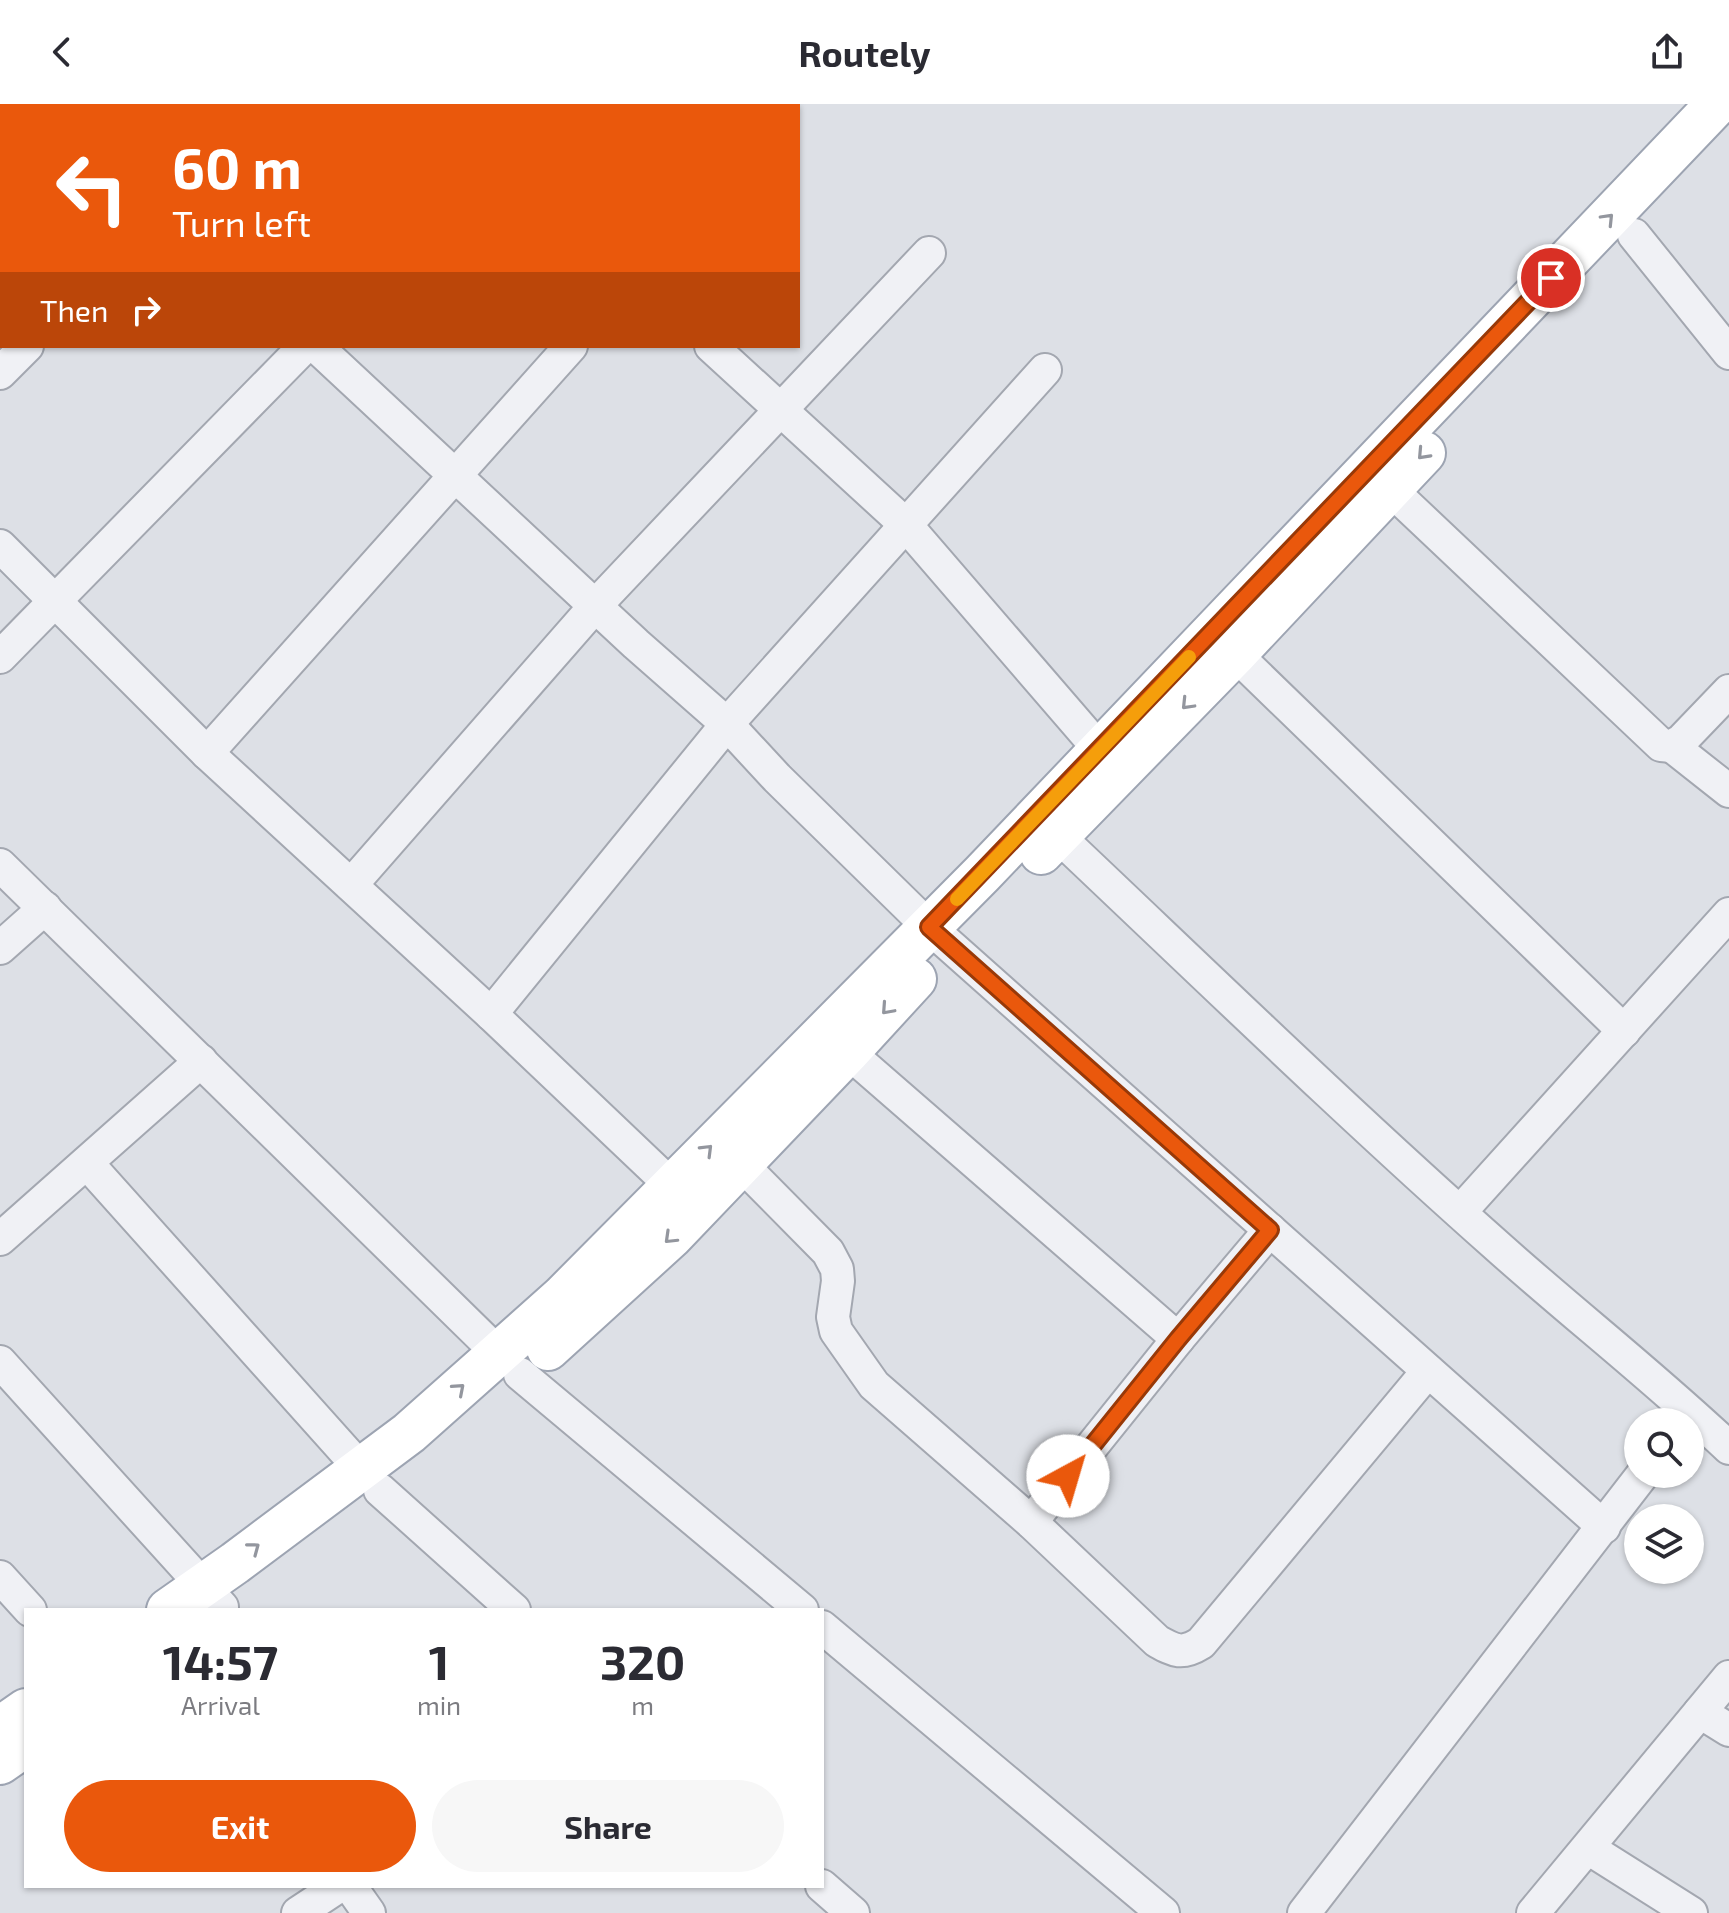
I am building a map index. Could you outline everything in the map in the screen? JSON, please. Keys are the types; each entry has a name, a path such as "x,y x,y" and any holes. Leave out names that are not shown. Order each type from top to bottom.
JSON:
{"main road":[{"path":"178,1608 214,1601 371,1480 510,1364 671,1237 848,1052 938,935 1100,750 1717,104"},
{"path":"510,1364 562,1297 672,1186 938,935 1058,836 1729,135"},
{"path":"0,1728 24,1711"},
{"path":"0,1763 24,1746"}],"street":[{"path":"1634,235 1729,353"},
{"path":"351,885 596,605 929,253"},
{"path":"0,373 25,348"},
{"path":"0,657 303,348"},
{"path":"318,348 636,644 727,724 777,778 938,935 1604,1527"},
{"path":"207,753 569,348"},
{"path":"713,348 905,524 1100,750"},
{"path":"491,1014 727,724 1045,370"},
{"path":"1390,489 1661,745 1672,746 1729,791"},
{"path":"0,546 207,753 491,1014 672,1186"},
{"path":"1235,654 1624,1031"},
{"path":"1672,746 1681,741 1729,691"},
{"path":"1058,836 1386,1145 1676,1408"},
{"path":"0,865 510,1364 800,1608"},
{"path":"0,948 45,908"},
{"path":"1460,1212 1729,914"},
{"path":"848,1052 1178,1339"},
{"path":"0,1239 201,1061"},
{"path":"87,1163 371,1480 512,1608"},
{"path":"741,1164 834,1261 838,1281 833,1306 836,1331 874,1385 1031,1522 1157,1641 1172,1649 1191,1650 1201,1643 1428,1371"},
{"path":"1031,1522 1270,1230"},
{"path":"0,1362 214,1601"},
{"path":"1704,1430 1729,1448"},
{"path":"1304,1913 1633,1488"},
{"path":"0,1577 28,1608"},
{"path":"824,1629 1163,1913"},
{"path":"1533,1913 1729,1677"},
{"path":"1700,1712 1729,1730"},
{"path":"1588,1848 1691,1913"},
{"path":"298,1913 336,1888"},
{"path":"351,1888 369,1913"},
{"path":"824,1888 853,1913"}],"slow traffic":[{"path":"957,899 1189,657"}],"route":[{"path":"1068,1476 1270,1230 929,927 1551,278"}]}
